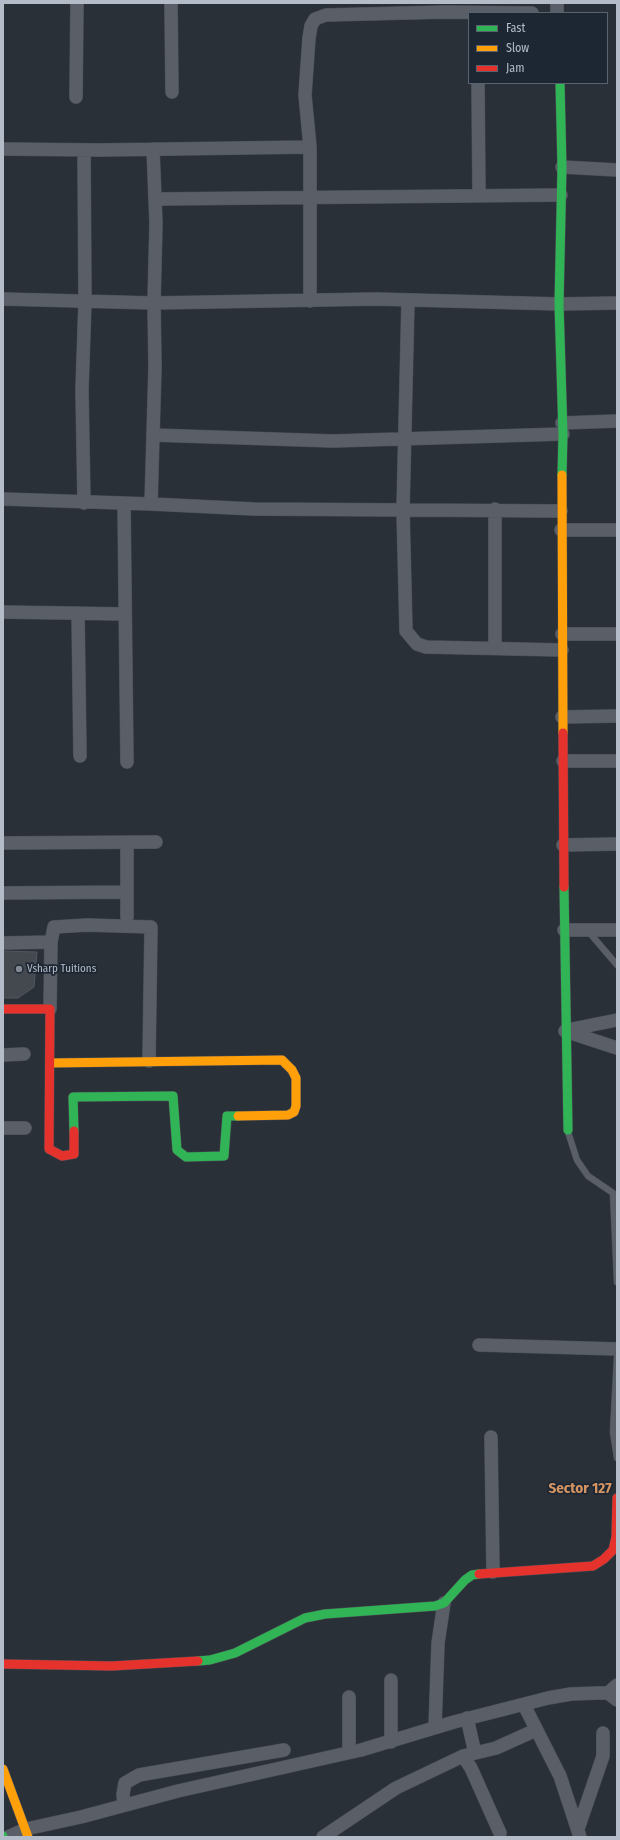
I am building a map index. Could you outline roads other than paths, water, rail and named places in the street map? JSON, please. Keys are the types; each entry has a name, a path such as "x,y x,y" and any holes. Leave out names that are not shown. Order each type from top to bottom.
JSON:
{"main road":[{"path":"560,84 562,167 559,304 562,428 562,717 565,1030 568,1130"},
{"path":"3,1009 50,1009 50,1063 50,1149 62,1156 74,1154 74,1097 173,1096 177,1150 186,1156 224,1156 227,1116 288,1115 294,1112 296,1106 296,1078 292,1070 282,1060 50,1063"},
{"path":"3,1664 112,1666 210,1660 235,1653 305,1618 325,1614 420,1608 444,1602 465,1580 472,1575 493,1572 593,1566 604,1559 613,1550 616,1537 617,1498"},
{"path":"3,1769 27,1833"}],"street":[{"path":"76,97 77,3"},
{"path":"171,3 172,92"},
{"path":"310,301 310,147 305,95 311,26 315,19 326,15 468,13"},
{"path":"478,84 479,196"},
{"path":"3,149 84,150 310,147"},
{"path":"151,504 155,368 154,303 156,200 153,149"},
{"path":"84,150 85,301 82,390 84,502"},
{"path":"562,167 617,170"},
{"path":"156,200 561,195"},
{"path":"3,299 154,303 310,301 559,304 617,303"},
{"path":"408,301 403,510 406,631 411,639 417,644 426,647 562,650"},
{"path":"153,435 259,440 405,440 562,428 617,421"},
{"path":"3,499 254,509 495,509 561,511"},
{"path":"124,503 127,762"},
{"path":"494,648 495,509"},
{"path":"562,530 617,530"},
{"path":"3,612 125,614"},
{"path":"78,613 80,756"},
{"path":"562,634 617,634"},
{"path":"562,717 617,716"},
{"path":"563,761 617,761"},
{"path":"3,843 156,842"},
{"path":"127,843 127,917"},
{"path":"563,845 617,844"},
{"path":"3,893 127,892"},
{"path":"50,1009 51,942 54,927 87,925 151,927 149,1061"},
{"path":"564,930 617,930"},
{"path":"3,942 51,942"},
{"path":"565,1030 617,1020"},
{"path":"565,1030 617,1048"},
{"path":"3,1055 24,1054"},
{"path":"3,1128 25,1128"},
{"path":"480,1345 617,1349"},
{"path":"491,1437 493,1572"},
{"path":"435,1727 438,1643 444,1602"},
{"path":"391,1680 391,1742"},
{"path":"8,1837 178,1791 391,1742 467,1718 571,1694 614,1693"},
{"path":"348,1697 349,1752"},
{"path":"524,1705 560,1776 579,1833"},
{"path":"467,1718 471,1768 500,1833"},
{"path":"323,1837 391,1791 469,1755 505,1745 536,1730"},
{"path":"579,1833 603,1756 603,1733"},
{"path":"124,1805 123,1794 125,1783 139,1775 284,1750"}],"lane":[{"path":"586,930 617,965"},
{"path":"568,1130 578,1160 588,1176 613,1194 617,1282"},
{"path":"617,1357 613,1432 617,1458"}],"place":[{"name":"Vsharp Tuitions","path":"19,969"}],"district":[{"name":"Sector 127","path":"580,1489"}]}
